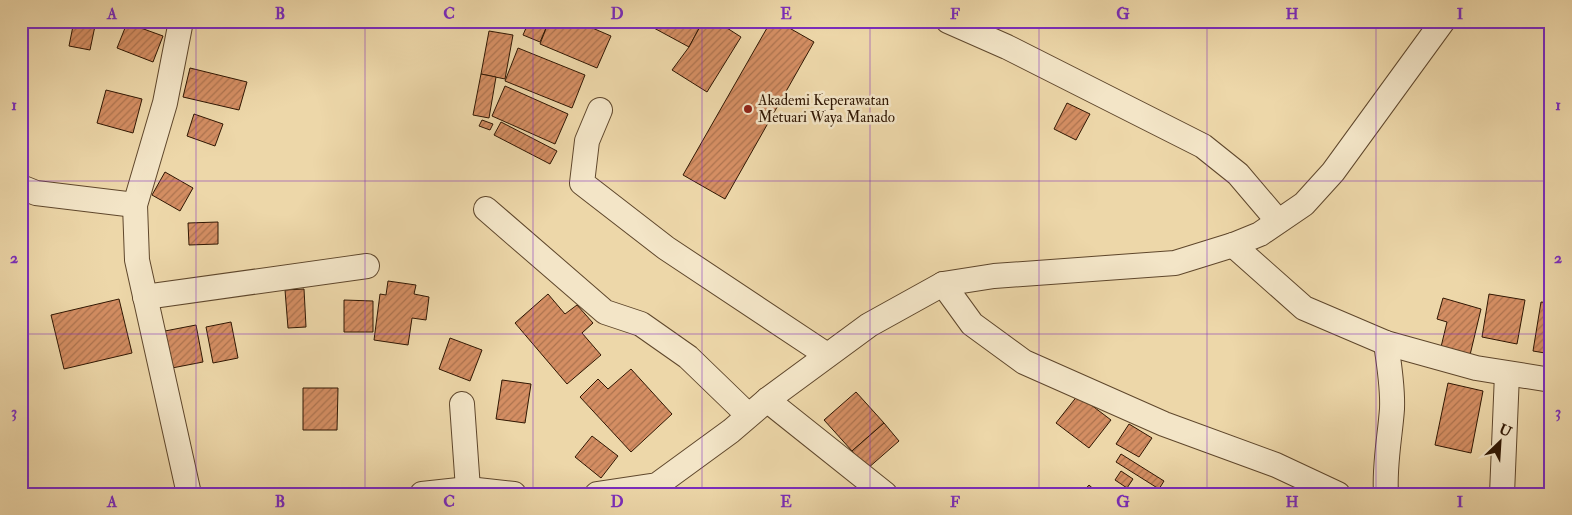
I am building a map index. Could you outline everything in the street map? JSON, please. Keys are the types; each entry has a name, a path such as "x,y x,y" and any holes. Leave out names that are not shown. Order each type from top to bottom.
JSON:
{"street":[{"path":"181,21 167,94 135,205 137,260 189,494"},
{"path":"948,21 1007,47 1203,146 1238,174 1278,221"},
{"path":"597,494 657,484 731,431 767,400 869,325 943,284 994,276 1175,263 1233,245 1260,234 1304,204 1333,172 1443,21"},
{"path":"600,110 587,141 582,183 666,248 827,355"},
{"path":"21,186 36,193 135,205"},
{"path":"486,209 605,312 641,324 688,357 748,415"},
{"path":"1233,245 1304,308 1386,343 1476,368 1551,380"},
{"path":"145,297 367,266"},
{"path":"943,284 972,324 1024,362 1164,424 1276,465 1338,494"},
{"path":"1386,343 1392,381 1392,407 1384,472 1386,494"},
{"path":"1502,494 1507,374"},
{"path":"767,400 885,494"},
{"path":"462,404 468,489"},
{"path":"422,494 468,489 514,494"}],"building":[{"path":"74,21 96,21 90,50 69,46"},
{"path":"529,21 549,21 540,42 523,35"},
{"path":"549,21 576,21 611,36 597,68 540,44"},
{"path":"641,21 703,21 689,47"},
{"path":"703,21 716,21 741,37 707,92 672,70 689,47"},
{"name":"Akademi Keperawatan Metuari Waya Manado","path":"771,21 777,21 814,42 725,199 683,175"},
{"path":"127,23 163,36 153,62 117,48"},
{"path":"489,31 513,35 505,79 481,74"},
{"path":"518,48 585,75 572,108 505,81"},
{"path":"190,68 247,82 239,110 183,97"},
{"path":"481,74 496,77 489,118 473,115"},
{"path":"505,86 568,114 555,144 492,116"},
{"path":"106,90 142,99 133,133 97,123"},
{"path":"1067,103 1090,114 1076,140 1054,129"},
{"path":"194,114 223,124 215,146 187,136"},
{"path":"482,120 493,124 490,130 479,126"},
{"path":"501,122 557,151 550,164 494,135"},
{"path":"165,172 193,188 180,211 152,195"},
{"path":"218,222 218,244 189,245 188,223"},
{"path":"388,281 416,285 414,294 429,297 426,320 412,318 408,345 374,340 380,294 386,295"},
{"path":"304,289 306,327 288,328 285,290"},
{"path":"548,294 565,314 577,305 593,323 582,333 601,355 567,384 515,323"},
{"path":"1489,294 1525,300 1517,344 1482,337"},
{"path":"1443,298 1481,309 1470,355 1441,347 1447,322 1437,319"},
{"path":"119,299 132,353 64,369 51,315"},
{"path":"344,300 373,301 373,332 344,332"},
{"path":"1541,302 1551,303 1551,354 1533,351"},
{"path":"231,322 238,358 213,363 206,327"},
{"path":"196,325 203,362 172,368 165,331"},
{"path":"450,338 482,350 470,381 439,369"},
{"path":"631,369 672,414 631,452 580,397 598,379 608,389"},
{"path":"502,380 531,384 525,423 496,419"},
{"path":"1448,383 1483,391 1471,453 1435,445"},
{"path":"303,388 338,388 337,430 303,430"},
{"path":"856,392 884,423 852,451 824,420"},
{"path":"1078,395 1111,420 1089,448 1056,423"},
{"path":"884,423 899,441 867,469 852,451"},
{"path":"1129,424 1152,438 1139,457 1116,444"},
{"path":"592,436 618,456 601,478 575,457"},
{"path":"1121,454 1164,481 1159,489 1116,462"},
{"path":"1121,471 1133,479 1127,488 1115,480"},
{"path":"1089,485 1099,494 1081,494"}],"place":[{"name":"Akademi Keperawatan Metuari Waya Manado","path":"748,109"}]}
